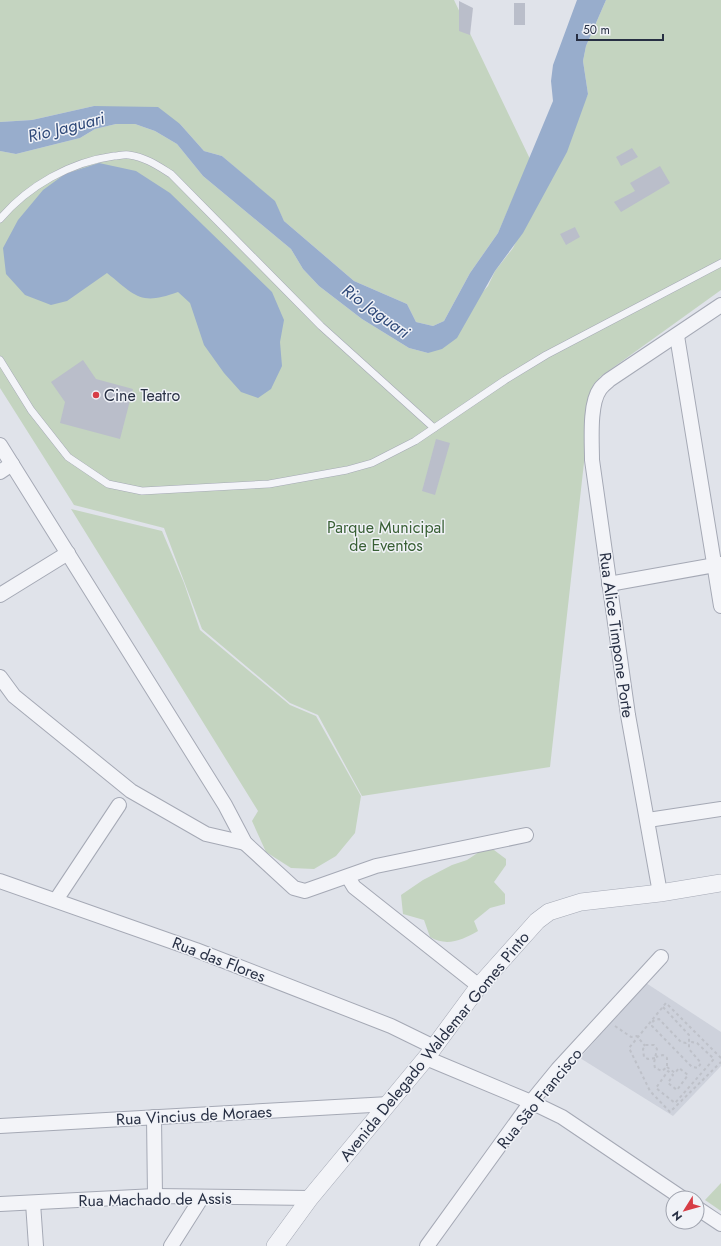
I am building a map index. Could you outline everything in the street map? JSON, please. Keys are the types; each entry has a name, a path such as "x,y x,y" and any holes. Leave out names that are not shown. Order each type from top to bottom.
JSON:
{"street":[{"name":"Rua Alice Timpone Porte","path":"660,893 628,715 592,460 592,434 595,400 600,389 609,380 677,336 721,305"},
{"path":"677,336 718,565 721,606"},
{"path":"0,445 221,798 245,843 294,888 306,891 376,866 526,835"},
{"path":"0,472 12,464"},
{"path":"0,595 68,553"},
{"path":"609,584 718,565"},
{"path":"0,677 14,696 131,791 206,834 245,843"},
{"path":"56,900 119,805"},
{"path":"648,820 721,809"},
{"path":"348,877 354,886 479,986"},
{"name":"Rua das Flores","path":"0,881 225,961 391,1026 430,1052 562,1117 670,1190"},
{"name":"Avenida Delegado Waldemar Gomes Pinto","path":"275,1246 310,1198 389,1104 430,1052 479,986 528,931 549,912 581,902 660,893 721,883"},
{"name":"Rua São Francisco","path":"426,1246 558,1069 661,957"},
{"name":"Rua Vincius de Moraes","path":"0,1126 389,1104"},
{"path":"154,1117 155,1196"},
{"name":"Rua Machado de Assis","path":"0,1204 155,1196 310,1198"},
{"path":"171,1246 202,1197"},
{"path":"33,1203 36,1246"},
{"path":"705,1213 721,1224"}],"lane":[{"path":"0,219 12,204 44,181 81,164 102,158 128,154 151,161 171,174 321,326 434,428"},
{"path":"0,360 31,410 68,457 108,484 142,491 269,484 348,470 372,463 415,441 505,380 546,355 721,263"}],"path":[{"path":"721,1058 666,1003 637,1036 629,1048 650,1091 670,1112 721,1062"},
{"path":"663,1007 689,1035 689,1042 682,1042 659,1019 653,1021 652,1026 692,1067 697,1068 701,1064 689,1049 689,1044 692,1042 697,1043 714,1060 675,1103 656,1088 668,1071 673,1075 668,1083 677,1090 688,1075 679,1068 675,1073 668,1067 668,1061 665,1056 655,1058 648,1059 642,1052 645,1046 652,1044 656,1047 658,1052 655,1058 654,1066 657,1069 662,1070 668,1067"},
{"path":"606,1018 622,1033 630,1037 637,1036"},
{"path":"637,1036 645,1046"}],"shaded area":[{"path":"646,983 721,1032 721,1066 673,1116 580,1058"}],"green space":[{"path":"0,0 454,0 530,159 498,233 470,273 444,321 433,326 416,322 407,304 354,281 284,221 274,201 222,156 204,151 180,124 94,106 32,120 0,122"},
{"name":"Parque Municipal de Eventos","path":"606,0 721,0 721,290 600,377 592,391 550,767 362,796 318,715 290,703 202,629 164,528 74,505 0,388 0,151 16,154 80,138 95,129 116,124 135,124 155,131 177,144 203,176 291,249 303,269 319,286 362,319 409,348 428,353 488,286 495,271 513,248 588,94 583,61 586,46"},
{"path":"71,509 162,531 184,583 200,630 290,705 316,716 361,796 355,833 336,856 314,869 291,868 266,852 252,821 258,811"},
{"path":"485,848 494,850 506,859 506,865 494,882 505,894 505,904 490,908 474,921 478,931 454,941 442,942 430,937 424,920 403,914 401,895 423,880 452,865 467,860"},
{"path":"721,1183 721,1211 705,1200"}],"water":[{"name":"Rio Jaguari","path":"577,0 606,0 586,46 583,61 588,94 567,152 523,233 495,271 457,338 442,349 428,353 409,348 362,319 319,286 303,269 291,249 203,176 177,144 155,131 135,124 116,124 95,129 80,138 16,154 0,151 0,122 32,120 94,106 158,107 180,124 204,151 222,156 275,201 284,221 354,281 407,304 416,322 433,326 444,321 470,273 498,233 553,101 551,81 553,65"},
{"path":"99,163 136,171 170,193 272,292 284,320 280,342 282,366 271,389 258,398 241,392 224,373 204,345 190,303 178,292 155,298 146,298 132,293 107,273 67,301 51,305 25,295 6,274 3,248 18,220 43,190 65,174"}],"building":[{"path":"459,1 473,8 470,35 459,31"},
{"path":"514,3 525,3 525,25 514,25"},
{"path":"632,148 638,157 621,166 616,157"},
{"path":"660,166 670,183 621,212 614,202 635,191 630,183"},
{"path":"575,227 580,237 566,245 560,234"},
{"name":"Cine Teatro","path":"83,360 96,379 133,389 120,439 60,423 65,402 51,382"},
{"path":"436,439 450,443 435,495 422,491"}],"place":[{"name":"Cine Teatro","path":"96,395"}]}
